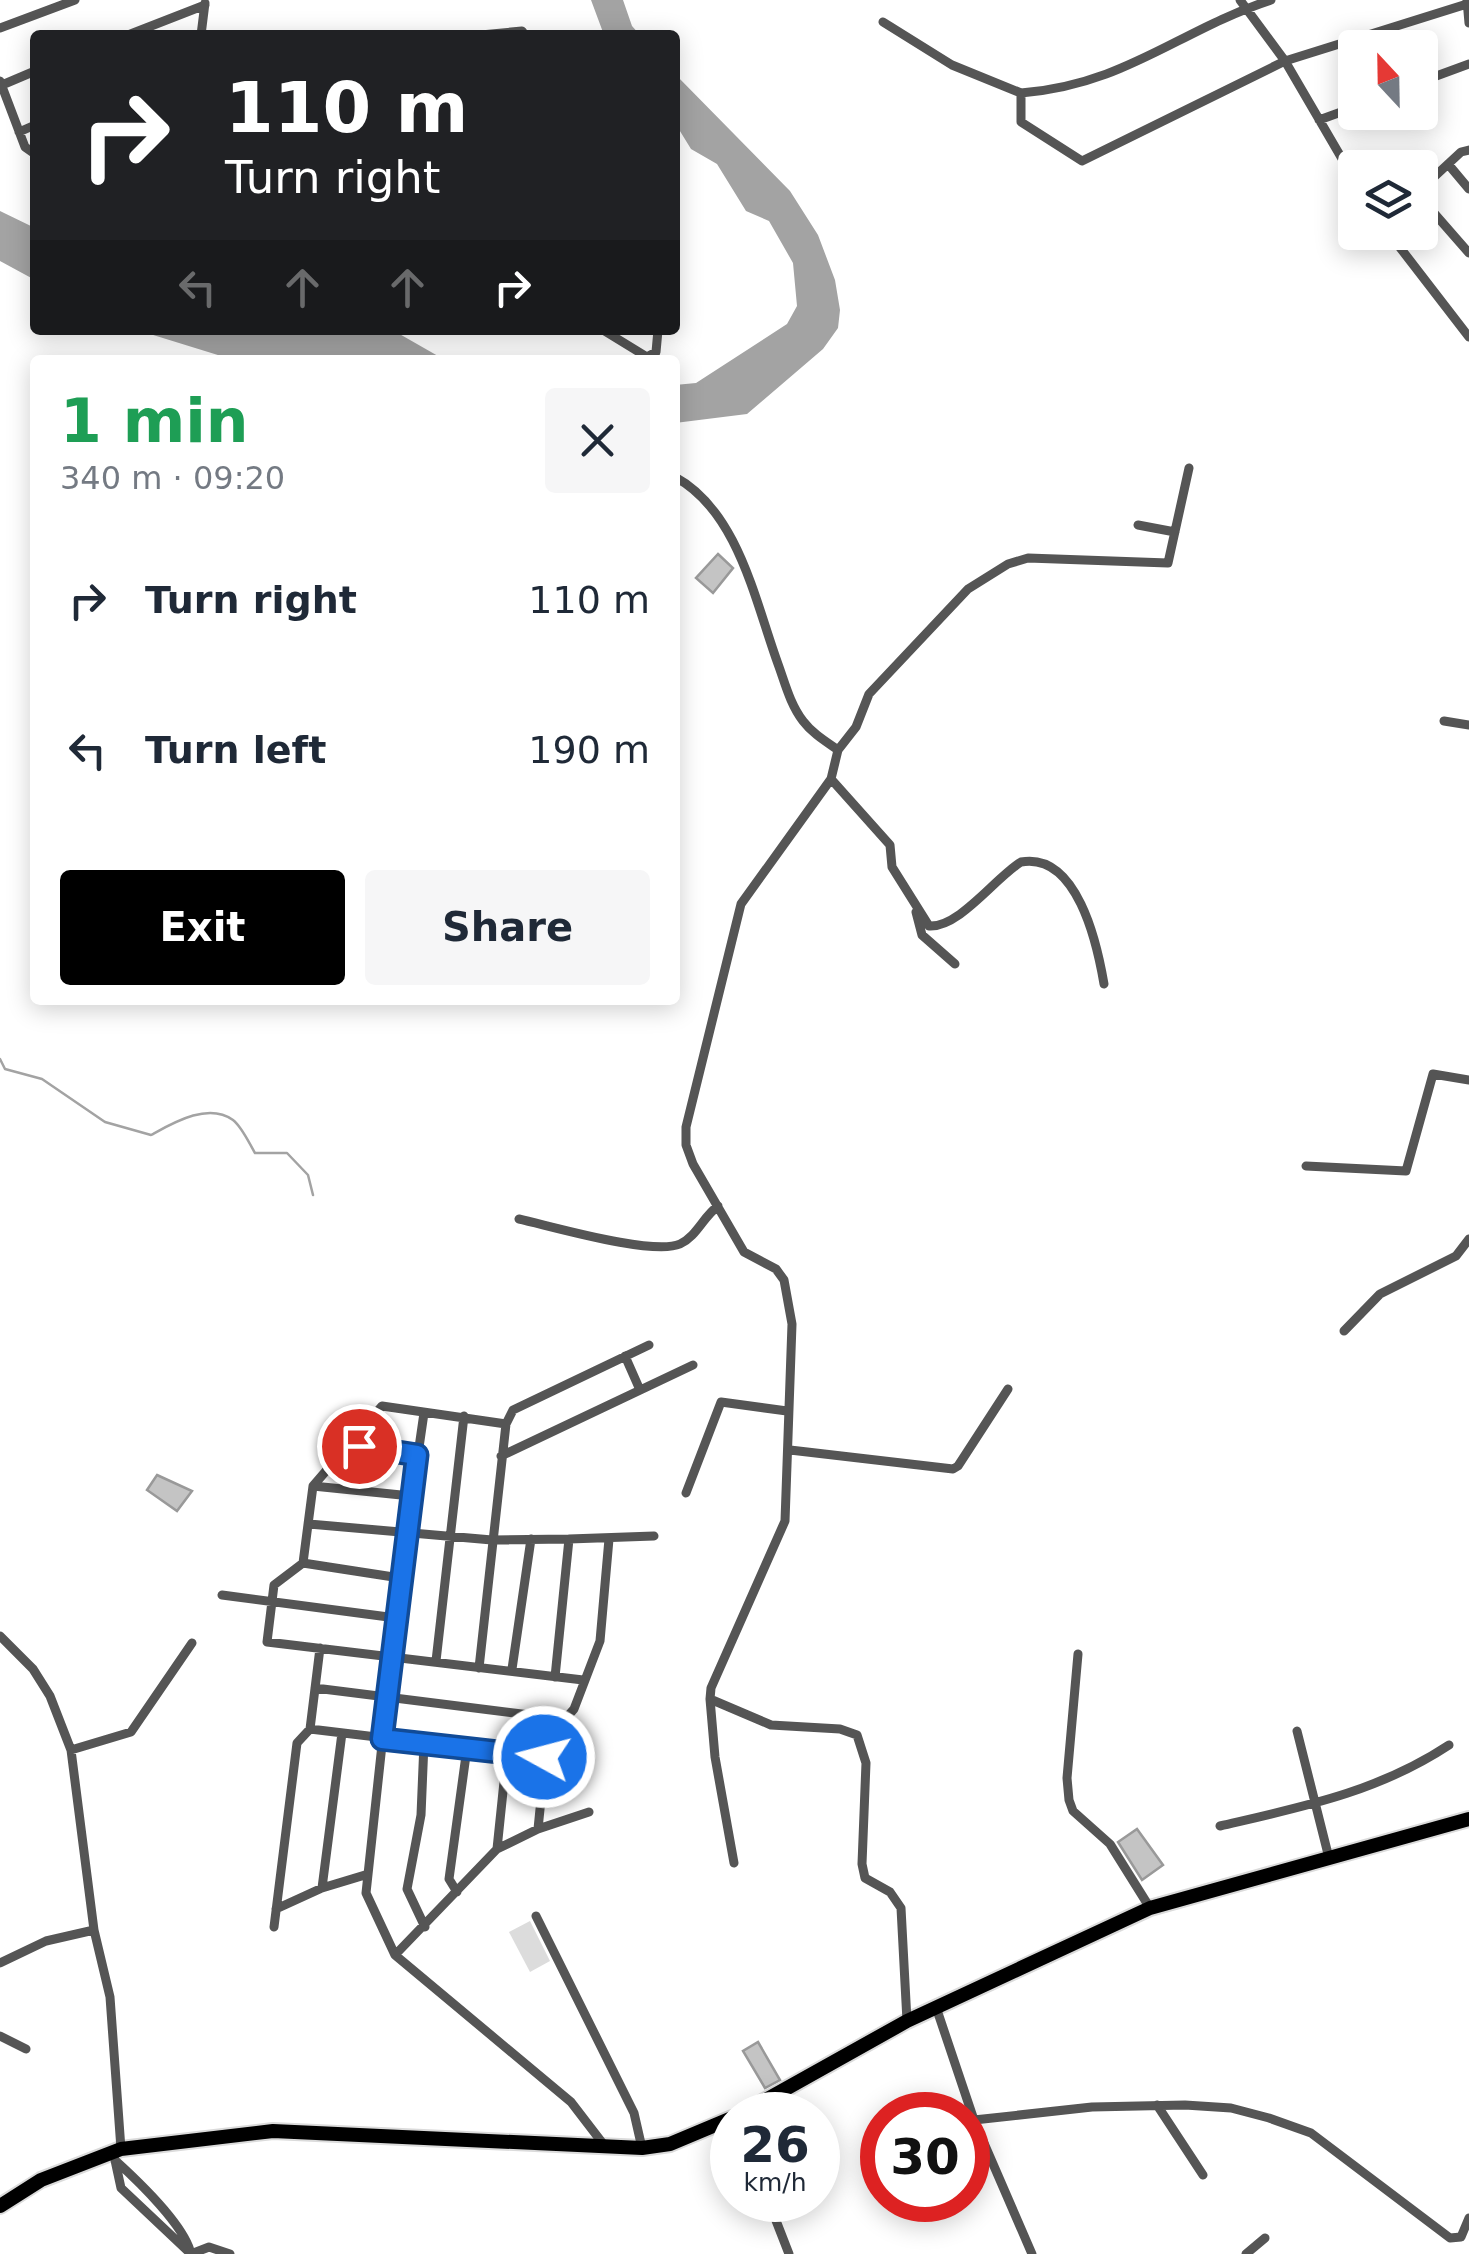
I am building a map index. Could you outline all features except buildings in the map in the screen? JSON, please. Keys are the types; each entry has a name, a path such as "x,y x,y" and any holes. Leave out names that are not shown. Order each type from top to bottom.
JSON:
{"main road":[{"path":"783,2092 906,2021 1150,1908 1469,1818"},
{"path":"0,2206 41,2180 117,2153 274,2130 642,2148 670,2144 710,2127"}],"street":[{"path":"0,28 75,0"},
{"path":"884,22 952,64 1021,93 1063,87 1126,69 1244,4 1271,0"},
{"path":"140,30 205,2"},
{"path":"202,30 205,2"},
{"path":"1021,93 1022,122 1082,161 1285,61 1467,2 1469,22"},
{"path":"1244,4 1285,61 1338,151"},
{"path":"1438,75 1469,64"},
{"path":"30,73 1,82 25,146 30,150"},
{"path":"1320,120 1338,113"},
{"path":"20,132 30,127"},
{"path":"1438,175 1469,150"},
{"path":"1448,164 1469,189"},
{"path":"1438,216 1469,253"},
{"path":"1402,250 1469,337"},
{"path":"612,335 644,355"},
{"path":"734,1863 715,1757 711,1688 785,1521 792,1324 789,1294 776,1269 744,1252 686,1145 686,1127 741,904 831,779 838,750 856,727 868,694 968,589 1008,564 1028,558 1168,563 1189,468"},
{"path":"680,480 693,487 714,510 735,548 793,705 812,732 838,750"},
{"path":"1138,524 1176,532"},
{"path":"1444,721 1469,725"},
{"path":"831,779 890,844 892,867 924,924 940,926 1020,862 1034,859 1051,865 1081,901 1098,949 1104,984"},
{"path":"916,910 922,935 955,964"},
{"path":"1306,1166 1406,1171 1434,1074 1469,1080"},
{"path":"519,1219 603,1238 668,1247 689,1238 718,1206"},
{"path":"1344,1331 1380,1294 1456,1256 1469,1238"},
{"path":"479,1668 501,1456 506,1424 513,1410 650,1345"},
{"path":"625,1356 640,1390"},
{"path":"501,1456 693,1365"},
{"path":"790,1450 952,1469 958,1466 1008,1389"},
{"path":"686,1493 721,1402 787,1411"},
{"path":"506,1424 382,1406 313,1486 303,1563 274,1585 266,1642 391,1659 512,1668 584,1680"},
{"path":"424,1412 365,1875 369,1904 395,1955 572,2102 606,2148"},
{"path":"436,1661 464,1416"},
{"path":"348,1445 417,1455"},
{"path":"313,1486 411,1496"},
{"path":"309,1524 492,1540 654,1536"},
{"path":"512,1668 531,1538"},
{"path":"555,1677 568,1539"},
{"path":"538,1829 547,1740 574,1709 600,1641 609,1540"},
{"path":"303,1563 400,1578"},
{"path":"222,1595 396,1618"},
{"path":"0,1636 32,1669 50,1696 71,1750 94,1930 110,1997 117,2153 188,2242 191,2254 209,2247 230,2254"},
{"path":"71,1750 131,1732 192,1643"},
{"path":"274,1927 297,1743 310,1729 320,1648"},
{"path":"1078,1654 1067,1778 1069,1800 1073,1812 1110,1844 1150,1908"},
{"path":"315,1688 562,1719"},
{"path":"710,1699 772,1725 857,1735 866,1763 862,1864 865,1878 890,1892 901,1908 906,2021"},
{"path":"310,1729 544,1757"},
{"path":"1298,1731 1328,1858"},
{"path":"322,1888 342,1733"},
{"path":"424,1743 421,1815 407,1889 425,1927"},
{"path":"1220,1826 1316,1804 1409,1771 1449,1745"},
{"path":"457,1892 449,1880 466,1748"},
{"path":"497,1849 507,1753"},
{"path":"542,1785 578,1772"},
{"path":"395,1955 497,1849 538,1829 589,1812"},
{"path":"276,1910 322,1888 365,1875"},
{"path":"536,1916 634,2114 642,2148"},
{"path":"0,1963 46,1941 94,1930"},
{"path":"936,2007 965,2092"},
{"path":"0,2036 26,2049"},
{"path":"990,2119 1158,2106 1230,2108 1311,2133 1450,2238 1461,2237 1469,2218"},
{"path":"1158,2106 1203,2176"},
{"path":"990,2157 1032,2254"},
{"path":"776,2222 788,2254"},
{"path":"1253,2252 1265,2238"}],"shaded area":[{"path":"591,0 623,0 636,30 602,30"},
{"path":"680,79 790,191 818,235 835,280 840,310 838,328 823,349 747,414 680,422 680,385 696,383 787,324 797,306 793,263 769,221 746,211 717,164 691,149 680,131"},
{"path":"0,211 30,226 30,277 0,261"},
{"path":"153,335 401,335 436,355 218,355"},
{"path":"530,1921 550,1961 530,1972 509,1932"}],"waterway":[{"path":"0,1059 5,1069 42,1079 105,1122 151,1135 191,1116 223,1115 239,1127 255,1153 287,1153 308,1175 313,1195"}],"route":[{"path":"359,1446 417,1455 382,1739 544,1757"}]}
